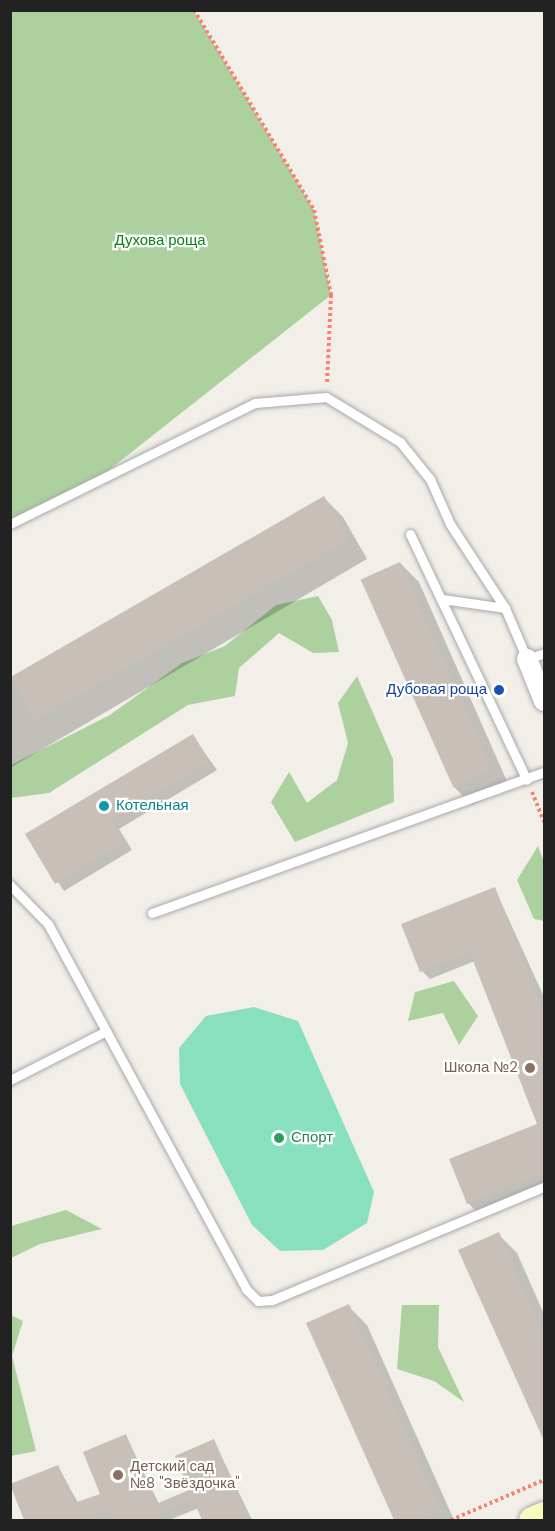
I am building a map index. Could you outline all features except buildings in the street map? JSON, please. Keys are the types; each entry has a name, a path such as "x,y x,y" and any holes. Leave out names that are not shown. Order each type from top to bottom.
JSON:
{"street":[{"path":"536,656 544,700"},
{"path":"532,1521 544,1515"}],"lane":[{"path":"10,524 255,403 326,397 400,442 430,479 450,524 536,656"},
{"path":"410,534 527,780"},
{"path":"442,598 505,608"},
{"path":"152,913 544,772"},
{"path":"10,885 48,924 246,1289 258,1300 272,1300 544,1187"},
{"path":"10,1080 106,1030"}],"path":[{"path":"194,10 314,210 331,294 326,397"},
{"path":"527,780 544,822"},
{"path":"451,1521 544,1480"}],"green space":[{"name":"Духова роща","path":"10,11 194,11 314,210 331,295 95,481 10,521"},
{"path":"318,596 332,620 339,652 313,653 279,633 239,668 235,696 188,705 49,793 11,798 11,765 110,715 182,663 225,646 276,605"},
{"path":"357,676 393,759 394,802 295,842 271,802 289,772 307,803 337,780 348,743 338,703"},
{"path":"538,846 544,862 544,921 534,919 517,880"},
{"path":"454,981 478,1016 459,1045 443,1013 408,1021 415,992"},
{"name":"Спорт","path":"254,1007 298,1021 374,1192 367,1223 323,1250 280,1251 252,1225 180,1084 179,1048 206,1016"},
{"path":"66,1210 102,1229 40,1244 11,1258 11,1226"},
{"path":"402,1305 439,1305 438,1347 464,1402 434,1381 397,1369"},
{"path":"11,1315 23,1321 12,1356 36,1451 11,1456"}],"place":[{"name":"Дубовая роща","path":"499,690"},
{"name":"Котельная","path":"104,806"},
{"name":"Школа №2","path":"530,1068"},
{"name":"Спорт","path":"279,1138"},
{"name":"Детский сад №8 \"Звёздочка\"","path":"118,1475"}]}
